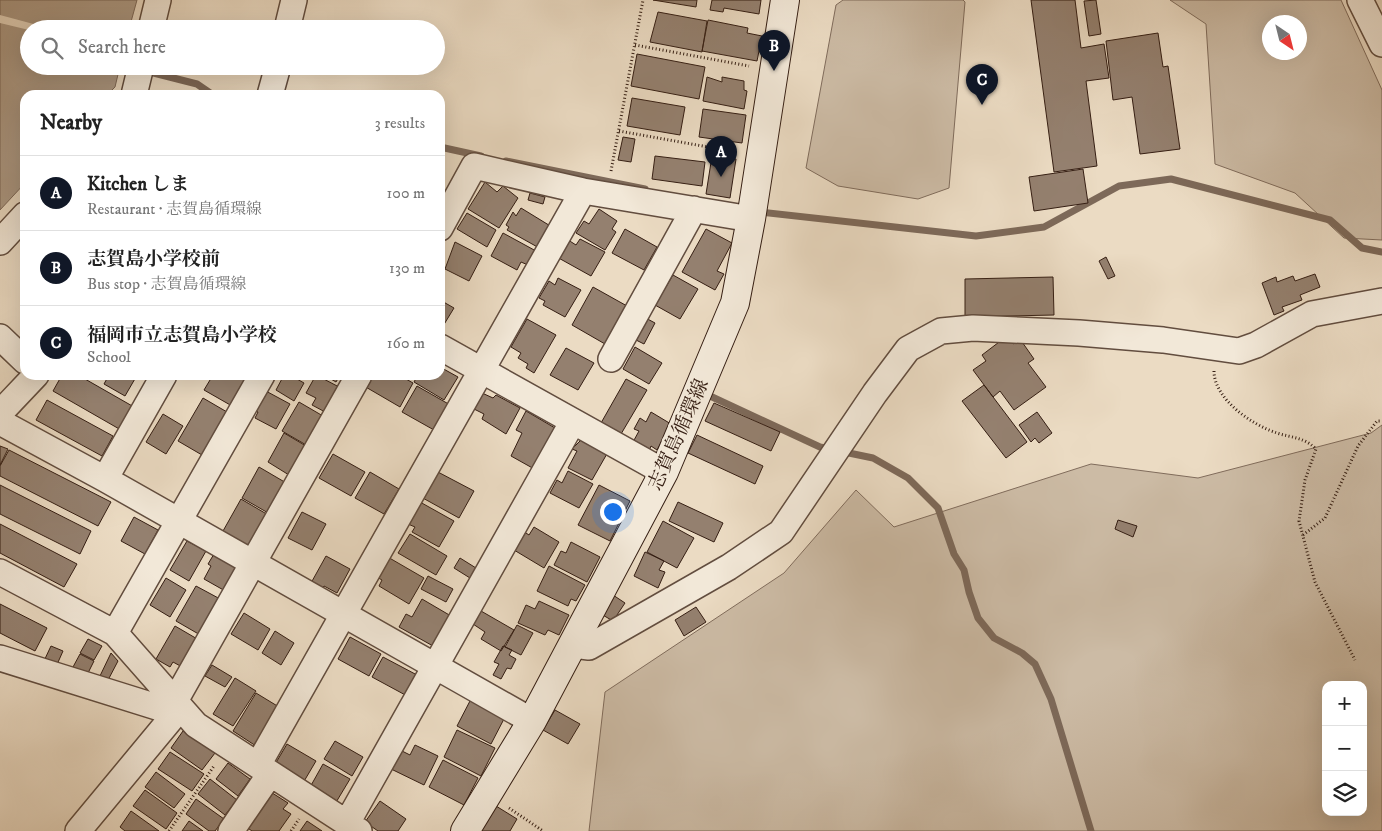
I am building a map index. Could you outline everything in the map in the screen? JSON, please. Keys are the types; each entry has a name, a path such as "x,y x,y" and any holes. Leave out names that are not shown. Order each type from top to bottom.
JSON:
{"main road":[{"name":"志賀島循環線","path":"465,831 532,721 664,472 735,303 753,208 785,0"}],"street":[{"path":"153,20 158,0"},
{"path":"289,20 294,0"},
{"path":"1360,0 1382,44"},
{"path":"135,90 139,75"},
{"path":"271,90 276,75"},
{"path":"445,219 474,166 583,191 694,210 753,208"},
{"path":"231,831 345,615 479,370 583,191"},
{"path":"611,359 694,210"},
{"path":"0,242 20,220"},
{"path":"573,645 589,647 729,567 782,532 875,393 908,349 941,331 973,328 1079,333 1163,340 1238,351 1256,345 1312,314 1382,301"},
{"path":"0,337 20,355"},
{"path":"445,350 572,423 664,472"},
{"path":"0,413 31,380"},
{"path":"105,478 161,380"},
{"path":"115,633 180,522 259,380"},
{"path":"78,831 177,707 252,563 355,380"},
{"path":"0,422 105,478 532,721"},
{"path":"0,572 115,633 177,707 196,726 353,828 435,667 572,423"},
{"path":"0,658 177,707"}],"path":[{"path":"607,195 643,0"},
{"path":"635,45 774,71"},
{"path":"619,131 761,156"},
{"path":"1214,347 1214,381 1234,410 1275,432 1306,440 1316,449 1306,480 1299,521 1316,582 1355,660"},
{"path":"1303,535 1325,518 1358,446 1377,421 1382,421"},
{"path":"169,831 228,746"},
{"path":"487,795 543,831"}],"shaded area":[{"path":"0,0 137,0 131,20 20,20 20,75 118,75 115,87 112,90 20,90 20,188 0,210"},
{"path":"843,0 963,0 965,2 949,188 918,199 838,186 806,168 836,5"},
{"path":"1170,0 1341,0 1382,90 1382,240 1344,238 1295,193 1215,164 1206,24"},
{"path":"1382,425 1382,831 589,831 605,692 784,573 856,490 894,527 1091,464 1198,478 1371,433"}],"pier":[{"path":"0,15 20,20 20,28 0,23"}],"building":[{"path":"653,0 697,0 696,7"},
{"path":"712,0 761,0 759,14 724,8 723,12 710,10"},
{"path":"1031,0 1075,0 1081,48 1104,44 1109,78 1086,81 1097,166 1054,172"},
{"path":"1096,0 1101,34 1089,36 1084,1"},
{"path":"658,12 707,21 702,52 650,42"},
{"path":"708,20 748,28 747,33 762,36 757,61 702,51"},
{"path":"1158,33 1163,67 1168,66 1180,149 1140,154 1132,97 1113,100 1106,41"},
{"path":"637,54 705,67 699,99 631,86"},
{"path":"707,77 722,82 722,77 744,81 744,90 747,91 744,109 703,101"},
{"path":"632,98 685,107 680,135 627,126"},
{"path":"703,109 746,115 742,143 699,137"},
{"path":"623,137 635,139 631,162 618,160"},
{"path":"655,156 705,162 702,186 652,179"},
{"path":"712,156 736,159 730,198 706,194"},
{"path":"1083,169 1088,203 1034,211 1029,177"},
{"path":"485,182 497,192 503,186 518,198 499,228 468,209"},
{"path":"530,193 545,197 543,204 528,200"},
{"path":"521,208 552,227 541,249 507,230 509,227 506,225 513,212 516,216"},
{"path":"599,209 617,221 612,229 616,232 605,250 576,233 584,221 589,224"},
{"path":"467,213 496,230 487,247 457,229"},
{"path":"625,229 657,247 644,270 612,253"},
{"path":"706,229 732,243 717,271 724,274 715,290 682,272"},
{"path":"503,233 536,251 528,265 521,262 517,270 491,256"},
{"path":"565,238 576,245 580,239 605,252 591,276 555,256"},
{"path":"455,242 482,256 469,281 445,269"},
{"path":"1106,257 1115,276 1108,279 1099,261"},
{"path":"1315,274 1320,287 1300,295 1302,300 1282,307 1284,311 1274,315 1262,283 1276,277 1277,282 1293,276 1295,281"},
{"path":"673,275 698,289 680,319 655,305"},
{"path":"1053,277 1054,315 965,317 965,279"},
{"path":"558,278 581,290 565,317 543,305 545,301 539,298 549,281 555,285"},
{"path":"593,287 627,306 605,344 572,325"},
{"path":"445,303 454,308 445,323"},
{"path":"642,316 655,323 644,344 630,337"},
{"path":"527,319 556,335 534,373 526,368 528,364 518,358 521,353 511,347"},
{"path":"1007,336 1013,344 1020,339 1034,359 1028,363 1046,387 1014,410 1000,391 993,397 973,370 986,361 982,355"},
{"path":"635,347 662,363 649,384 623,369"},
{"path":"566,348 594,363 578,390 550,375"},
{"path":"445,370 458,377 444,400 414,382 415,380 445,380"},
{"path":"626,379 647,390 621,434 601,423"},
{"path":"59,380 87,380 134,407 121,430 53,391"},
{"path":"106,380 134,380 125,396 104,384"},
{"path":"210,380 247,381 232,406 204,390"},
{"path":"281,380 299,380 304,383 294,401 276,390"},
{"path":"313,380 326,380 341,388 327,413 312,405 316,398 306,393"},
{"path":"368,380 408,380 413,383 400,407 364,386"},
{"path":"984,385 1027,442 1006,458 962,401"},
{"path":"417,386 452,406 434,430 402,412"},
{"path":"264,390 290,404 276,429 255,418 258,412 253,410"},
{"path":"482,393 493,398 496,395 520,408 506,434 482,419 484,414 472,408"},
{"path":"203,398 227,412 202,455 178,441"},
{"path":"47,400 113,436 102,456 36,420"},
{"path":"299,402 323,416 308,446 282,431"},
{"path":"714,403 780,432 771,451 705,421"},
{"path":"526,411 555,428 554,438 536,470 511,456 522,433 516,430"},
{"path":"651,412 671,424 657,450 651,446 649,451 633,442 639,431 634,429 640,418 646,422"},
{"path":"1037,412 1052,433 1039,443 1035,438 1031,442 1019,425"},
{"path":"163,414 183,426 166,454 146,442"},
{"path":"284,433 306,446 289,475 268,462"},
{"path":"697,435 763,466 755,484 688,453"},
{"path":"583,438 608,452 592,480 568,468 577,451 572,449"},
{"path":"0,446 8,449 0,465"},
{"path":"9,450 111,502 98,526 0,476 0,466"},
{"path":"333,454 365,472 351,496 319,478"},
{"path":"259,467 288,484 270,514 242,498"},
{"path":"436,471 474,491 459,518 421,497"},
{"path":"568,471 593,484 579,508 550,493 557,480 562,483"},
{"path":"370,472 399,489 384,514 355,498"},
{"path":"0,485 91,531 80,554 0,514"},
{"path":"599,485 630,501 610,541 578,525"},
{"path":"241,499 270,516 251,548 223,531"},
{"path":"420,502 454,521 439,547 412,532 415,527 408,524"},
{"path":"678,502 723,523 714,542 669,521"},
{"path":"302,512 326,524 312,550 288,538"},
{"path":"134,517 158,530 145,554 121,541"},
{"path":"1118,520 1137,526 1133,537 1115,529"},
{"path":"663,521 694,538 677,568 647,552"},
{"path":"0,524 77,564 64,587 0,553"},
{"path":"534,527 559,542 544,568 509,547 520,529 529,535"},
{"path":"410,534 447,556 436,575 398,553"},
{"path":"187,541 206,551 189,581 170,570"},
{"path":"571,542 600,557 587,582 554,565 561,551 566,553"},
{"path":"645,552 664,561 659,570 665,572 658,588 634,576"},
{"path":"214,554 240,569 227,592 204,579 211,566 208,564"},
{"path":"326,556 350,569 337,593 324,586 322,589 311,583"},
{"path":"386,556 424,578 409,604 379,586 382,580 375,576"},
{"path":"460,558 476,568 470,578 454,568"},
{"path":"549,566 585,585 576,601 571,599 568,606 537,591"},
{"path":"428,576 453,589 446,602 421,589"},
{"path":"166,578 186,590 170,617 150,605"},
{"path":"196,586 222,600 202,636 176,621"},
{"path":"613,595 625,603 613,621 601,614"},
{"path":"422,599 451,616 433,646 399,627 406,614 412,617"},
{"path":"539,601 569,615 559,635 548,630 545,635 518,623 526,605 535,609"},
{"path":"0,604 47,628 35,651 0,633"},
{"path":"696,607 706,622 684,636 675,620"},
{"path":"481,611 514,630 501,651 481,639 485,632 473,624"},
{"path":"244,613 270,629 258,650 231,634"},
{"path":"517,625 533,633 521,655 505,647"},
{"path":"175,626 199,640 184,668 173,662 170,667 156,659"},
{"path":"275,631 294,643 281,665 262,653"},
{"path":"350,637 381,654 369,676 338,659"},
{"path":"88,639 102,646 94,660 80,653"},
{"path":"51,646 63,651 55,669 43,663"},
{"path":"503,646 512,650 509,655 516,659 511,669 507,668 501,679 493,675 499,664 494,662"},
{"path":"111,653 118,661 107,682 99,678"},
{"path":"80,654 94,661 87,675 73,667"},
{"path":"383,657 417,675 409,697 372,677"},
{"path":"212,665 232,677 225,687 205,676"},
{"path":"235,678 256,691 233,726 213,714"},
{"path":"256,693 279,707 256,746 233,731"},
{"path":"471,699 505,717 491,744 457,726"},
{"path":"555,710 580,724 568,744 543,730"},
{"path":"457,730 495,748 481,776 444,757"},
{"path":"183,731 215,753 202,770 171,748"},
{"path":"335,741 363,757 352,776 324,759"},
{"path":"287,744 316,761 303,783 274,766"},
{"path":"415,745 438,756 424,785 389,768 398,749 410,755"},
{"path":"170,752 204,774 192,791 158,769"},
{"path":"443,760 478,778 464,805 429,787"},
{"path":"228,763 250,779 238,796 216,779"},
{"path":"323,764 350,779 335,804 309,789"},
{"path":"156,772 185,794 174,808 145,787"},
{"path":"210,779 237,800 225,815 198,794"},
{"path":"266,789 288,803 283,809 291,814 279,831 252,831 242,824"},
{"path":"145,790 177,813 166,829 133,806"},
{"path":"196,799 224,819 215,831 209,831 186,814"},
{"path":"380,801 406,819 398,831 378,831 365,822"},
{"path":"496,806 517,819 510,831 480,831"},
{"path":"131,811 159,831 125,831 120,827"},
{"path":"189,821 203,831 182,831"},
{"path":"307,821 322,831 300,831"}],"waterway":[{"path":"162,75 197,84 206,90"},
{"path":"445,148 481,156"},
{"path":"506,161 645,189"},
{"path":"759,212 976,236 1044,227 1119,186 1171,179 1330,220 1362,248 1382,252"},
{"path":"710,396 820,447 873,458 908,478 938,508 954,554 964,570 978,618 994,638 1022,653 1035,664 1051,699 1091,831"}],"place":[{"name":"志賀島小学校前","path":"774,71"},
{"name":"福岡市立志賀島小学校","path":"982,105"},
{"name":"Kitchen しま","path":"721,177"}]}
